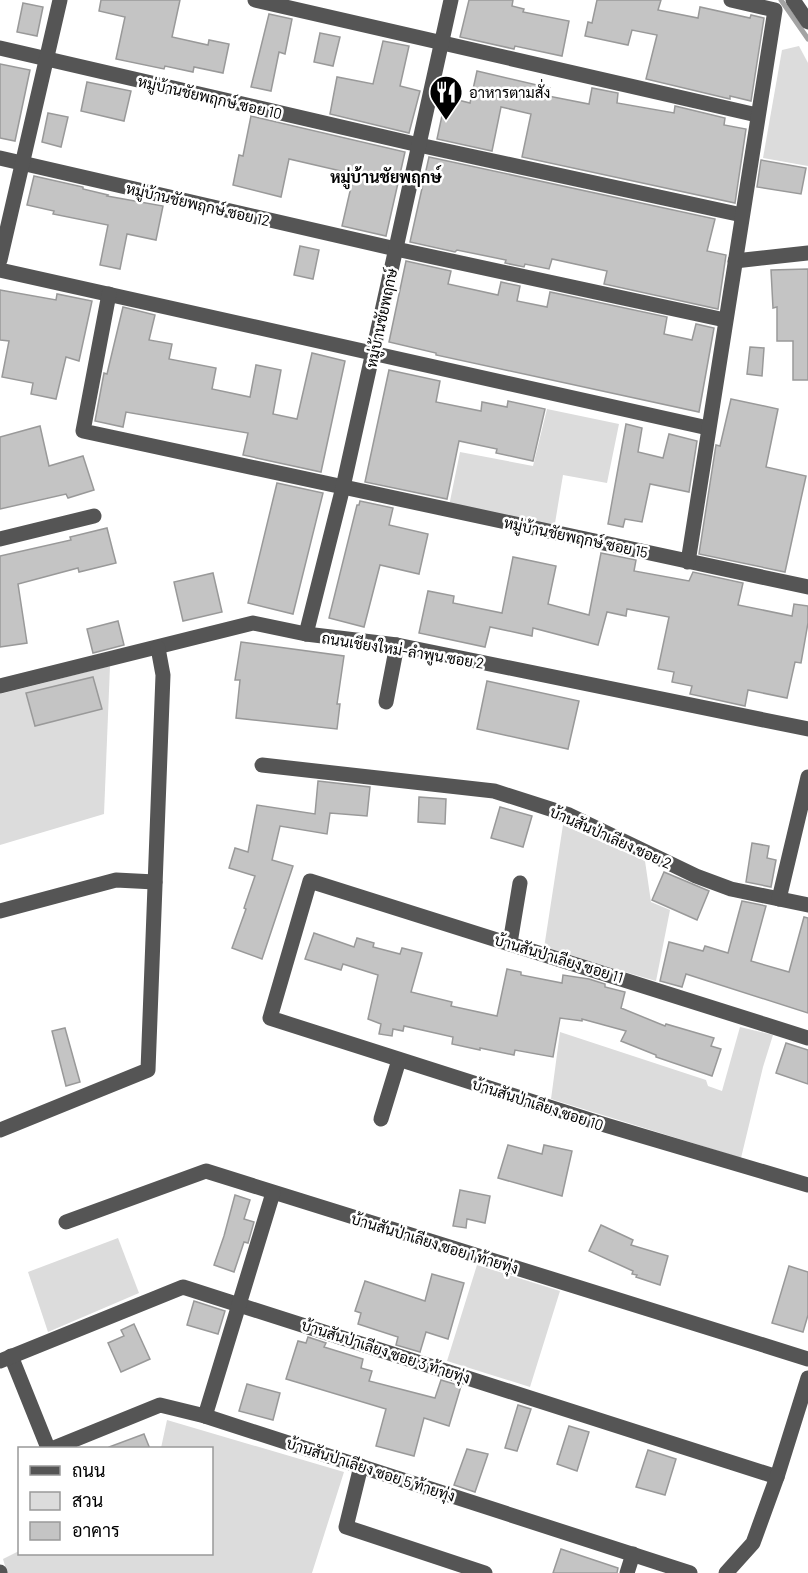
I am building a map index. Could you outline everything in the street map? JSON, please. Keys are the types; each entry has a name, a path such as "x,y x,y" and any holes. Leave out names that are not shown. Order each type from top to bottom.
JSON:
{"street":[{"path":"0,260 60,0"},
{"path":"255,0 757,115"},
{"name":"หมู่บ้านชัยพฤกษ์","path":"306,634 343,487 451,0"},
{"path":"688,562 775,10 731,0"},
{"path":"793,0 808,22"},
{"name":"หมู่บ้านชัยพฤกษ์ ซอย 10","path":"0,48 419,145 742,215"},
{"name":"หมู่บ้านชัยพฤกษ์ ซอย 12","path":"0,158 396,249 725,320"},
{"path":"735,261 808,253"},
{"path":"0,270 708,428"},
{"name":"หมู่บ้านชัยพฤกษ์ ซอย 15","path":"109,294 83,430 808,587"},
{"path":"0,539 94,516"},
{"name":"ถนนเชียงใหม่-ลำพูน ซอย 2","path":"0,686 253,623 306,634 397,645 808,729"},
{"path":"386,702 397,645"},
{"path":"0,1130 148,1070 163,675 158,648"},
{"name":"บ้านสันป่าเลียง ซอย 2","path":"262,765 494,791 569,814 696,876 731,889 808,904"},
{"path":"779,899 808,777"},
{"path":"0,911 116,880 155,882"},
{"name":"บ้านสันป่าเลียง ซอย 11","path":"270,1018 310,881 808,1038"},
{"path":"510,943 520,884"},
{"name":"บ้านสันป่าเลียง ซอย 10","path":"270,1018 602,1124 808,1185"},
{"path":"381,1119 399,1059"},
{"name":"บ้านสันป่าเลียง ซอย 1 ท้ายทุ่ง","path":"66,1222 206,1170 273,1193 808,1359"},
{"path":"205,1416 273,1193"},
{"name":"บ้านสันป่าเลียง ซอย 3 ท้ายทุ่ง","path":"6,1358 183,1287 777,1477"},
{"path":"6,1358 47,1447"},
{"path":"726,1573 753,1543 804,1405 808,1378"},
{"name":"บ้านสันป่าเลียง ซอย 5 ท้ายทุ่ง","path":"59,1447 160,1405 205,1416 690,1573"},
{"path":"361,1466 346,1527 484,1573"},
{"path":"627,1573 633,1554"}],"green space":[{"path":"799,46 808,63 808,166 763,158 782,50"},
{"path":"547,409 619,424 607,483 563,475 554,529 449,506 460,452 533,466"},
{"path":"110,666 104,814 0,845 0,694"},
{"path":"563,825 645,861 651,902 670,910 656,981 544,948"},
{"path":"740,1027 773,1035 741,1158 551,1099 560,1032 706,1080 708,1086 722,1091"},
{"path":"118,1238 139,1293 48,1332 28,1272"},
{"path":"477,1265 560,1291 530,1387 447,1361"},
{"path":"167,1420 344,1472 312,1573 7,1573 3,1559 18,1552 18,1555 213,1555 213,1447 161,1447"}],"building":[{"path":"101,0 180,0 172,37 208,45 209,40 229,44 223,73 194,67 193,72 165,66 164,69 116,59 125,17 99,11"},
{"path":"469,0 513,0 512,6 524,9 523,12 569,21 562,56 515,46 514,49 460,37"},
{"path":"597,0 661,0 658,10 698,18 700,7 750,18 751,15 764,18 751,101 730,96 730,99 646,79 657,35 632,30 628,45 585,36 588,22 592,23"},
{"path":"23,3 43,7 37,36 17,32"},
{"path":"269,14 292,19 285,54 279,52 271,91 251,87"},
{"path":"320,33 340,37 333,66 314,62"},
{"path":"383,41 409,46 400,86 420,91 409,133 330,114 337,77 373,84"},
{"path":"0,64 30,70 15,141 0,138"},
{"path":"477,71 550,88 548,96 589,104 592,88 618,93 617,103 674,113 675,106 725,118 724,125 746,129 735,203 522,157 531,114 501,107 492,151 437,139 446,97 470,103"},
{"path":"87,82 131,91 124,121 81,111"},
{"path":"48,113 68,117 61,147 42,142"},
{"path":"251,116 405,152 386,236 342,226 354,174 289,159 281,197 233,185 239,155 243,156"},
{"path":"429,157 715,219 707,251 726,255 718,309 604,284 607,271 552,259 549,269 525,264 524,267 505,263 506,260 410,242"},
{"path":"761,160 806,168 801,194 757,187"},
{"path":"34,176 83,187 83,189 107,196 163,206 156,240 127,234 120,269 100,265 108,225 53,214 54,211 27,205"},
{"path":"300,246 319,250 313,279 294,275"},
{"path":"406,261 451,271 448,284 498,295 501,282 520,286 517,301 547,307 550,292 667,317 664,334 692,340 696,324 714,328 699,412 436,355 436,353 389,342"},
{"path":"808,269 808,380 793,380 793,341 777,341 777,307 773,308 771,270"},
{"path":"0,290 56,300 57,294 92,301 79,361 66,357 56,399 31,394 33,383 2,377 9,341 0,340"},
{"path":"123,307 155,315 149,340 172,344 169,359 216,368 212,389 250,397 256,365 281,370 273,414 297,419 312,353 345,361 321,472 243,455 248,433 126,412 123,427 95,421 104,373 107,374"},
{"path":"750,347 764,348 762,376 747,374"},
{"path":"389,370 440,381 436,402 481,411 482,402 507,407 508,401 545,409 533,461 496,453 497,449 459,441 447,499 365,482"},
{"path":"731,399 778,409 766,467 806,476 785,572 699,554 716,445 720,446"},
{"path":"626,424 642,428 638,452 663,458 669,434 697,441 689,492 650,484 642,522 625,519 623,527 608,524"},
{"path":"40,426 49,466 83,456 94,490 68,498 66,494 0,509 0,437"},
{"path":"277,483 323,493 293,614 248,603"},
{"path":"360,501 393,508 389,525 428,534 419,574 380,565 364,627 329,618 357,505"},
{"path":"107,528 116,563 79,572 78,568 18,584 27,643 0,647 0,556 71,540 70,537"},
{"path":"601,553 636,560 634,571 689,581 693,572 743,583 738,605 792,616 794,604 808,606 808,623 801,663 795,662 787,698 748,690 745,706 690,694 692,686 672,682 674,672 658,669 669,617 627,609 626,616 607,612 598,645 533,628 532,636 490,627 485,647 419,633 428,591 454,596 453,603 502,613 513,557 556,566 548,604 589,615"},
{"path":"213,573 222,612 183,621 174,582"},
{"path":"118,621 124,645 93,653 87,629"},
{"path":"241,642 344,656 337,704 340,704 337,729 236,718 240,680 235,680"},
{"path":"93,677 102,709 35,726 26,693"},
{"path":"487,681 579,701 568,749 477,729"},
{"path":"318,781 370,787 367,816 330,813 327,834 280,826 272,860 293,866 262,959 232,948 255,876 229,868 235,848 248,852 257,805 315,814"},
{"path":"419,797 446,799 445,824 418,822"},
{"path":"500,807 532,816 523,847 491,838"},
{"path":"752,843 769,846 767,858 776,860 771,887 746,882"},
{"path":"664,872 709,891 697,920 652,900"},
{"path":"742,901 766,906 751,961 789,972 804,917 808,918 808,1013 686,974 682,987 660,981 669,942 703,951 705,946 728,953"},
{"path":"314,933 354,947 357,938 374,943 373,947 400,954 402,948 422,953 411,992 452,1002 451,1006 497,1016 507,969 521,972 521,975 562,983 563,975 589,979 605,984 605,987 625,992 621,1008 665,1026 666,1024 714,1038 711,1046 721,1049 712,1076 656,1057 656,1055 621,1041 626,1031 582,1019 582,1021 560,1018 553,1057 515,1050 514,1055 480,1048 480,1050 452,1044 453,1037 404,1026 403,1031 393,1029 392,1036 379,1034 381,1024 368,1019 378,975 343,964 341,970 305,959"},
{"path":"65,1028 80,1082 66,1086 52,1031"},
{"path":"786,1043 808,1050 808,1084 776,1073"},
{"path":"508,1145 542,1154 544,1145 572,1151 562,1196 498,1178"},
{"path":"460,1190 490,1196 485,1223 467,1219 466,1228 453,1226"},
{"path":"235,1195 250,1200 244,1219 254,1222 248,1243 244,1242 234,1272 214,1265"},
{"path":"601,1225 633,1240 631,1245 668,1256 660,1285 636,1277 637,1275 632,1274 633,1271 589,1251"},
{"path":"789,1266 808,1272 808,1315 803,1332 772,1323"},
{"path":"432,1274 464,1283 448,1339 426,1332 420,1352 396,1345 398,1337 358,1324 361,1313 355,1311 365,1281 425,1301"},
{"path":"194,1301 225,1311 218,1334 187,1325"},
{"path":"134,1324 150,1359 121,1372 108,1343 124,1336 121,1330"},
{"path":"308,1337 326,1343 324,1347 363,1359 361,1368 372,1371 369,1381 435,1398 441,1380 461,1386 449,1426 424,1418 414,1456 376,1446 386,1409 286,1379 298,1341 306,1343"},
{"path":"247,1384 280,1393 273,1420 239,1411"},
{"path":"518,1405 531,1409 517,1451 505,1448"},
{"path":"569,1426 589,1432 577,1471 557,1464"},
{"path":"144,1434 149,1447 109,1447"},
{"path":"467,1449 488,1454 475,1492 454,1485"},
{"path":"648,1450 676,1459 665,1495 636,1487"},
{"path":"561,1549 618,1568 617,1573 553,1573"}],"waterway":[{"path":"781,0 808,39"}],"place":[{"name":"อาหารตามสั่ง","path":"446,121"}],"district":[{"name":"หมู่บ้านชัยพฤกษ์","path":"386,176"}]}
